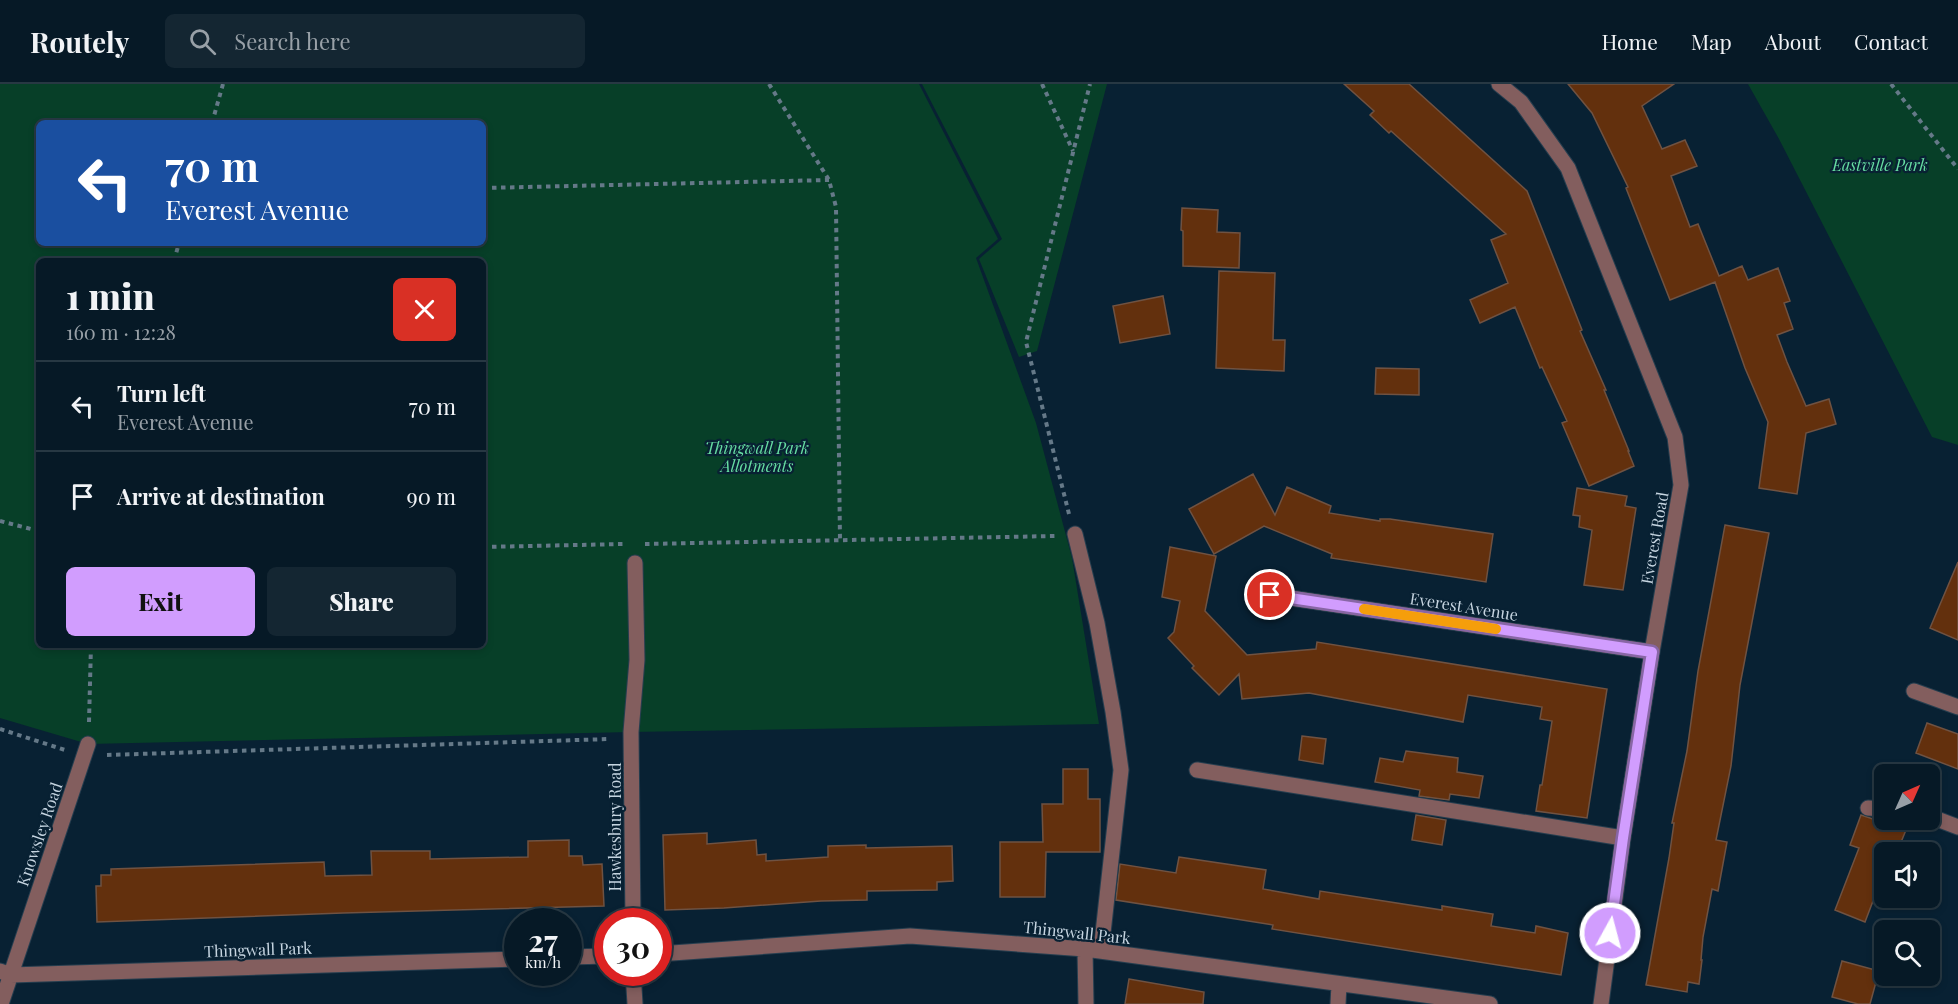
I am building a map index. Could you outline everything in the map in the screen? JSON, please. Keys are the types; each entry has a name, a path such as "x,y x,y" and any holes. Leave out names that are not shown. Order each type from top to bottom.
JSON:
{"street":[{"name":"Everest Road","path":"1499,84 1521,102 1568,168 1675,437 1682,485 1652,652 1623,838 1601,1004"},
{"path":"1075,534 1097,623 1121,770 1101,951"},
{"name":"Hawkesbury Road","path":"633,908 631,735 637,660 635,563"},
{"name":"Everest Avenue","path":"1270,595 1652,652"},
{"path":"1914,691 1958,707"},
{"name":"Knowsley Road","path":"1,1004 5,973 86,750"},
{"path":"1197,770 1623,838"},
{"path":"1868,808 1874,808"},
{"path":"1940,820 1958,827"},
{"name":"Thingwall Park","path":"672,953 910,936 1085,949 1490,1004"},
{"path":"1085,949 1086,1004"},
{"name":"Thingwall Park","path":"5,973 504,959"},
{"path":"1338,1004 1339,984"},
{"path":"634,986 635,1004"}],"path":[{"path":"213,120 222,84"},
{"path":"769,84 829,180 836,207 840,541"},
{"path":"1042,84 1073,151"},
{"path":"486,547 840,541 1075,534 1026,342 1090,84"},
{"path":"1891,84 1958,170"},
{"path":"486,188 829,180"},
{"path":"0,521 36,530"},
{"path":"86,750 91,648"},
{"path":"0,729 86,750 631,735"}],"green space":[{"name":"Thingwall Park Allotments","path":"0,84 919,84 998,239 976,258 1036,423 1072,558 1099,724 88,744 0,718"},
{"path":"922,84 1107,84 1037,351 1019,357 979,259 1002,239"},
{"name":"Eastville Park","path":"1748,84 1958,84 1958,445 1932,437 1779,139"}],"building":[{"path":"1344,84 1409,84 1527,191 1634,466 1589,486 1562,423 1567,421 1542,367 1540,368 1515,307 1480,323 1470,300 1508,283 1491,240 1506,234 1391,131 1389,133 1370,115 1374,111"},
{"path":"1568,84 1674,84 1642,106 1662,149 1685,140 1697,166 1671,176 1690,227 1698,224 1719,276 1742,266 1748,280 1778,268 1790,301 1784,303 1793,329 1777,335 1787,362 1806,406 1829,399 1836,424 1806,433 1797,494 1759,488 1768,422 1745,368 1715,282 1670,300 1626,188 1628,187 1592,113"},
{"path":"1182,208 1218,210 1217,232 1240,233 1239,268 1183,266"},
{"path":"1219,271 1275,273 1273,340 1285,340 1284,371 1216,368"},
{"path":"1163,296 1170,334 1120,343 1113,306"},
{"path":"1376,368 1419,369 1419,395 1375,394"},
{"path":"1253,474 1275,515 1287,487 1331,506 1329,513 1493,534 1486,582 1331,558 1332,554 1264,526 1214,554 1189,509"},
{"path":"1577,488 1627,496 1625,506 1636,508 1623,590 1584,585 1592,530 1579,527 1580,516 1573,515"},
{"path":"1725,525 1769,533 1740,685 1731,766 1716,840 1727,842 1718,891 1712,889 1703,937 1699,984 1688,982 1687,992 1646,985 1669,858 1674,823 1672,823 1687,751 1698,671"},
{"path":"1170,547 1216,556 1205,611 1247,655 1316,649 1317,642 1607,689 1587,818 1536,811 1552,721 1540,719 1542,707 1468,695 1463,722 1309,693 1242,699 1239,674 1219,695 1192,668 1194,666 1168,638 1174,632 1180,601 1162,597"},
{"path":"1958,562 1958,640 1930,628"},
{"path":"1927,723 1958,734 1958,769 1916,753"},
{"path":"1302,736 1326,739 1323,764 1299,760"},
{"path":"1406,751 1458,758 1457,772 1483,776 1479,798 1450,794 1449,800 1419,796 1420,790 1375,782 1380,758 1403,762"},
{"path":"1063,769 1088,769 1088,799 1100,799 1100,852 1046,852 1045,897 1000,897 1000,842 1043,842 1042,804 1063,804"},
{"path":"1416,815 1446,820 1442,845 1412,840"},
{"path":"1861,815 1874,819 1874,830 1906,830 1901,842 1874,842 1874,898 1865,922 1835,910 1859,848 1850,845"},
{"path":"707,833 707,844 756,840 757,855 766,854 766,861 828,857 828,846 866,845 866,848 952,846 953,881 937,882 937,890 867,891 867,900 672,910 665,908 663,835"},
{"path":"569,840 569,856 582,856 583,865 602,864 604,906 97,922 96,886 101,886 101,875 111,875 111,869 324,862 325,876 372,875 371,851 430,851 430,859 528,857 528,841"},
{"path":"1179,857 1266,870 1263,889 1319,899 1320,891 1442,910 1442,906 1493,914 1491,926 1535,933 1536,926 1568,933 1561,975 1272,929 1273,925 1116,900 1120,864 1176,873"},
{"path":"1842,961 1874,970 1875,986 1870,1004 1858,1004 1832,997"},
{"path":"1129,979 1204,992 1203,1004 1125,1004"}],"slow traffic":[{"path":"1364,609 1496,629"}],"route":[{"path":"1270,595 1652,652 1610,933"}]}
